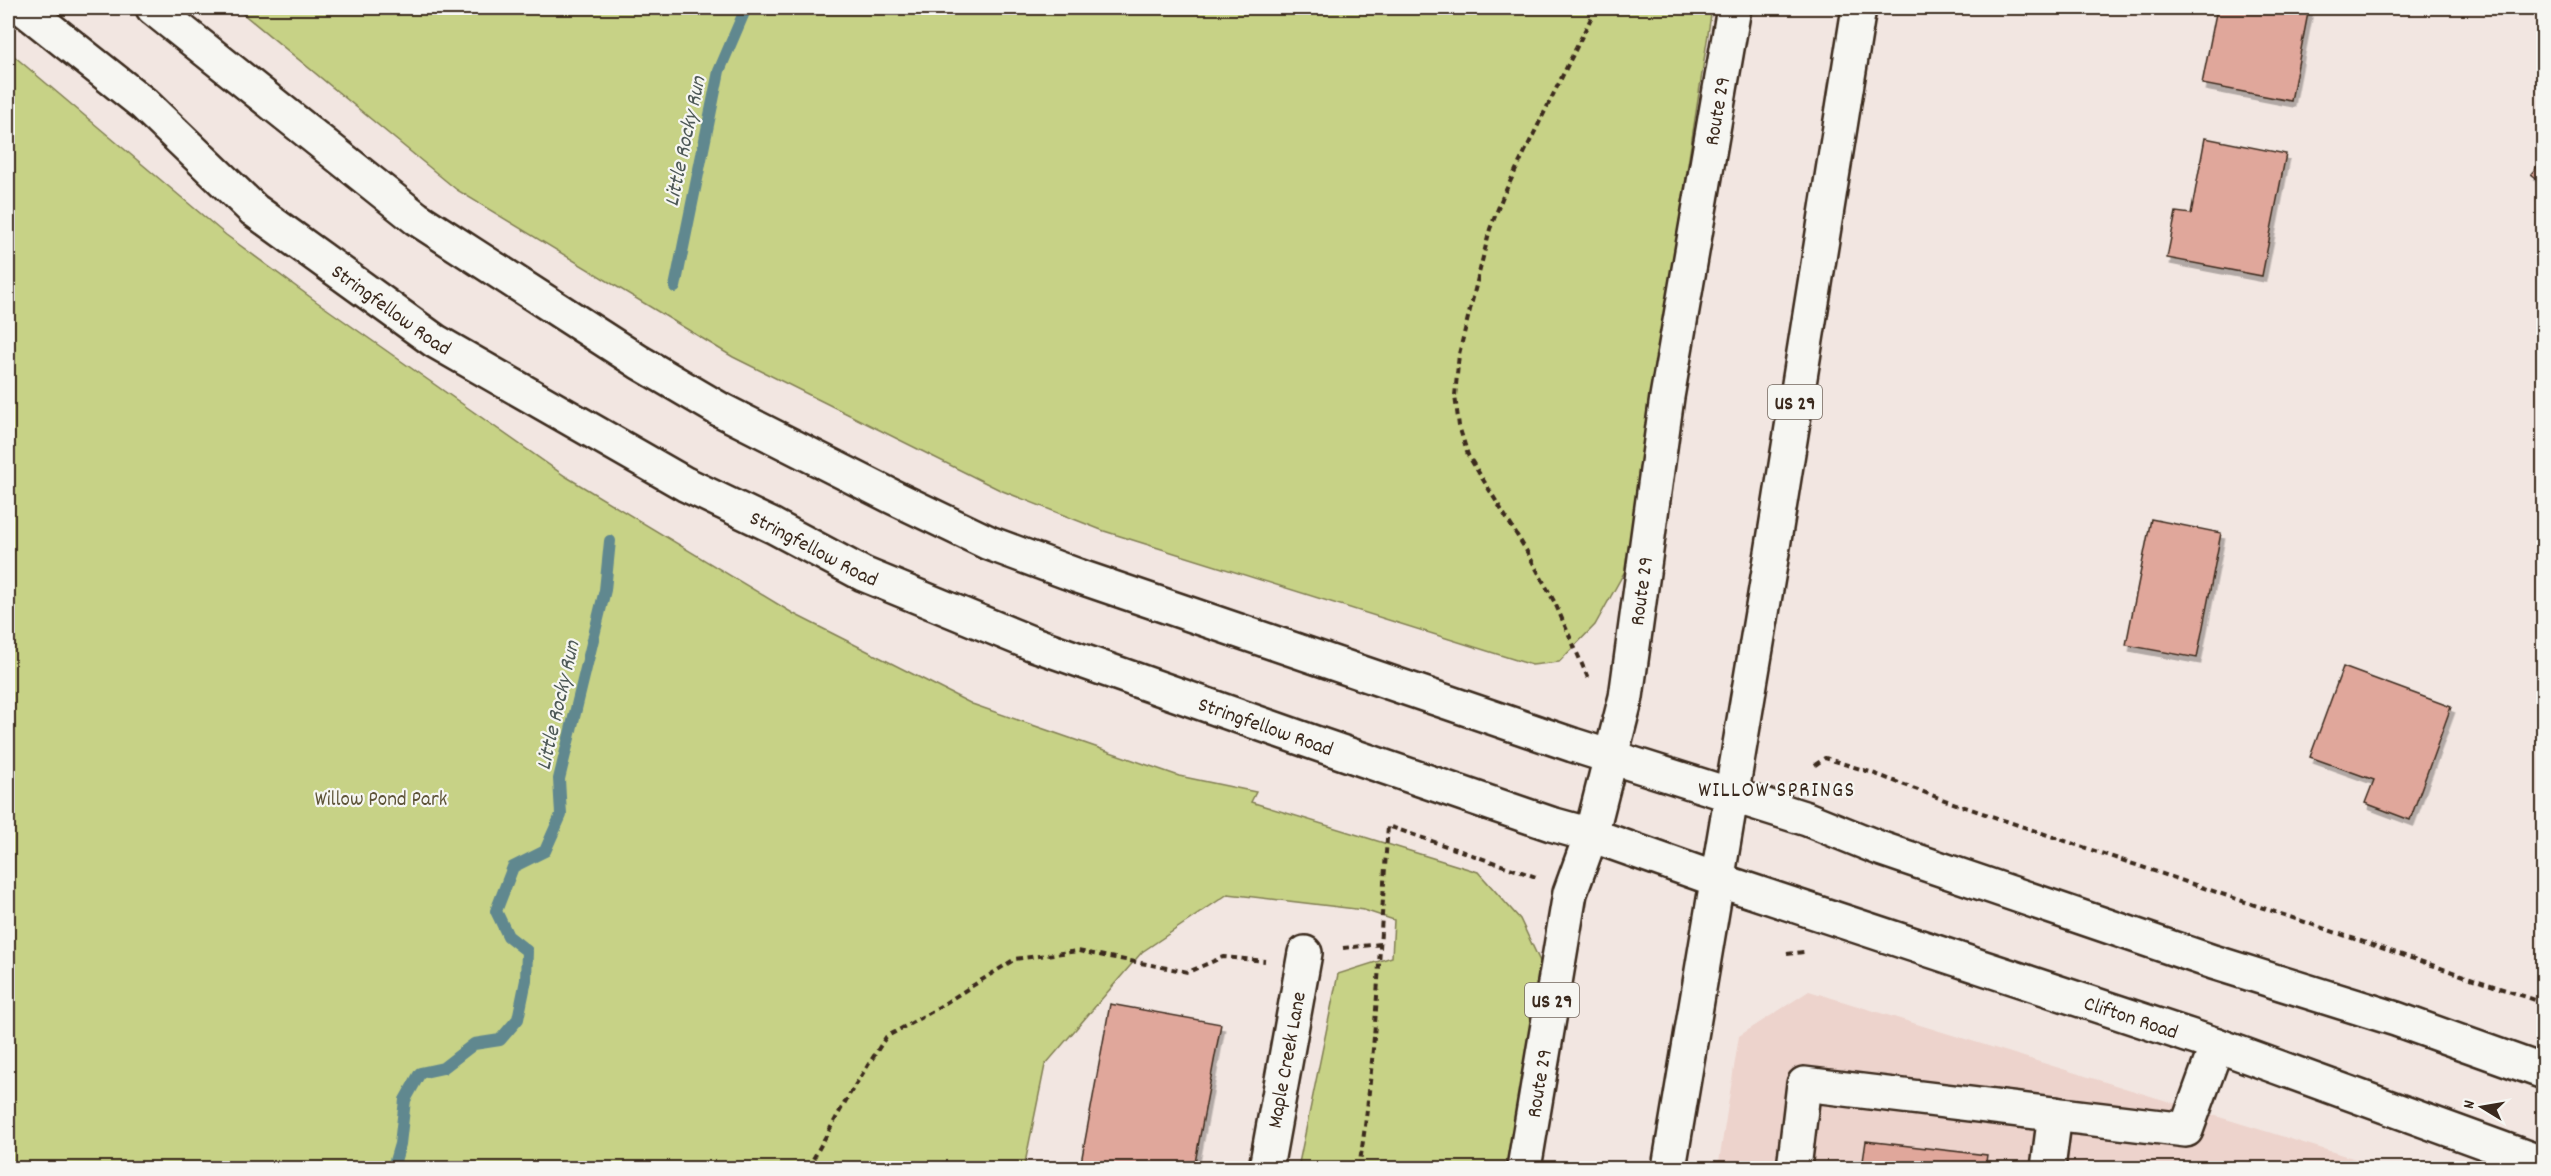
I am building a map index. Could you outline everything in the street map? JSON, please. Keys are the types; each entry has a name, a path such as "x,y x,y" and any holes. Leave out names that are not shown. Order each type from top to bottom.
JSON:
{"main road":[{"name":"Stringfellow Road","path":"23,8 144,104 254,210 426,334 531,398 685,484 773,526 863,574 1031,643 1718,880"},
{"path":"153,8 416,218 639,362 729,414 989,543 1078,576 1610,757 1807,819 1879,848 2213,962 2396,1020 2544,1072"},
{"name":"Route 29","path":"1524,1168 1570,893 1592,835 1626,697 1667,397 1734,8"},
{"name":"US 29","path":"1669,1168 1769,571 1859,8"},
{"name":"Clifton Road","path":"1718,880 2217,1045 2544,1164"},
{"name":"Maple Creek Lane","path":"1266,1168 1305,953"},
{"path":"1794,1168 1804,1084 2186,1130 2217,1045"},
{"path":"2048,1168 2055,1114"}],"path":[{"path":"1589,684 1555,603 1526,550 1468,455 1459,426 1455,396 1459,354 1490,229 1518,164 1596,8"},
{"path":"1815,765 1825,758 1870,772 1950,802 2544,1003"},
{"path":"1359,1168 1368,1112 1388,826 1536,877"},
{"path":"808,1168 849,1095 886,1037 931,1012 1015,959 1078,951 1188,972 1223,957 1272,962 1305,953 1381,944"}],"shaded area":[{"path":"1809,991 2385,1168 1718,1168 1739,1036"}],"green space":[{"path":"236,8 1712,8 1626,569 1595,625 1559,662 1532,665 1104,531 1000,490 733,357 457,190"},
{"name":"Willow Pond Park","path":"8,51 226,235 317,302 565,476 794,614 972,704 1179,776 1256,792 1251,802 1478,872 1520,919 1545,972 1539,1168 1298,1168 1338,974 1392,957 1394,920 1364,910 1228,894 1142,952 1045,1065 1024,1168 8,1168"}],"building":[{"path":"2217,8 2309,8 2291,101 2202,84"},
{"path":"2205,138 2286,154 2262,276 2167,258 2176,212 2191,214"},
{"path":"2544,158 2544,184 2531,174"},
{"path":"2151,519 2221,533 2197,658 2126,645"},
{"path":"2343,667 2451,707 2410,820 2365,803 2374,780 2310,757"},
{"path":"1110,1004 1221,1024 1194,1168 1080,1168"},
{"path":"1866,1141 1987,1155 1985,1168 1862,1168"}],"waterway":[{"name":"Little Rocky Run","path":"675,287 719,71 746,8"},
{"name":"Little Rocky Run","path":"393,1168 400,1144 405,1100 420,1073 443,1068 474,1044 500,1040 518,1019 526,980 527,951 508,936 496,911 513,867 545,851 561,815 559,779 605,590 610,541"}],"district":[{"name":"WILLOW SPRINGS","path":"1777,788"}]}
